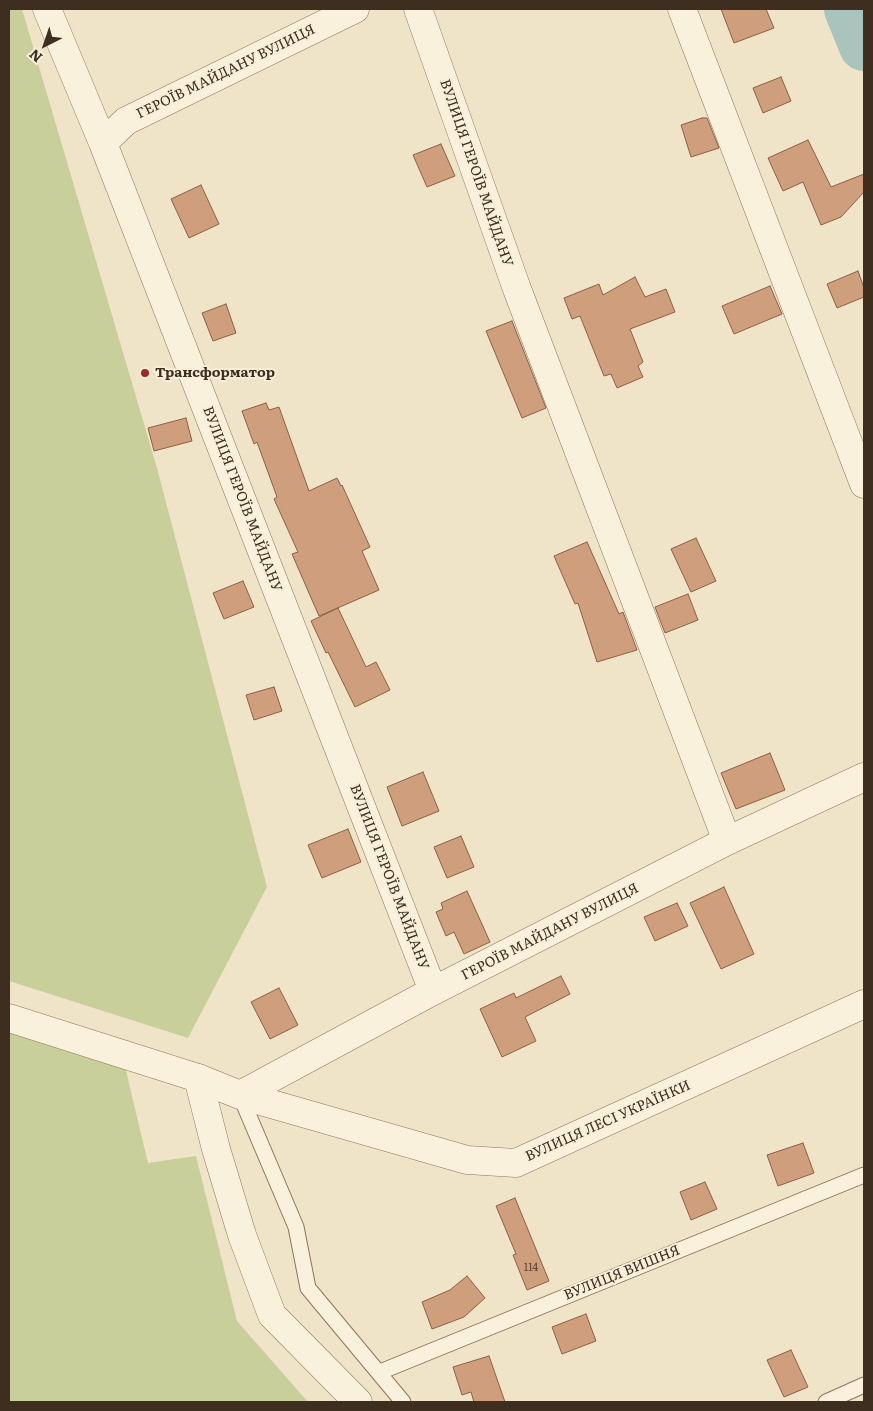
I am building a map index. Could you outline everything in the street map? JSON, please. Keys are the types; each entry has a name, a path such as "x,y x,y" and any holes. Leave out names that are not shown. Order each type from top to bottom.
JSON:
{"street":[{"name":"ВУЛИЦЯ ГЕРОЇВ МАЙДАНУ","path":"47,9 103,143 434,991"},
{"name":"ГЕРОЇВ МАЙДАНУ ВУЛИЦЯ","path":"103,143 126,122 355,9"},
{"name":"ВУЛИЦЯ ГЕРОЇВ МАЙДАНУ","path":"418,9 517,289 727,841"},
{"path":"682,9 864,484"},
{"name":"ГЕРОЇВ МАЙДАНУ ВУЛИЦЯ","path":"240,1095 434,991 727,841 864,777"},
{"name":"ВУЛИЦЯ ЛЕСІ УКРАЇНКИ","path":"9,1018 198,1078 240,1095 467,1160 516,1162 864,1004"},
{"path":"198,1078 216,1149 242,1235 272,1315 358,1402"}],"lane":[{"path":"240,1095 296,1227 308,1288 380,1372 403,1402"},
{"name":"ВУЛИЦЯ ВИШНЯ","path":"380,1372 864,1174"},
{"path":"826,1402 864,1385"}],"green space":[{"path":"9,9 22,9 157,468 267,887 188,1038 9,981"},
{"path":"9,1020 122,1054 148,1163 196,1156 237,1321 308,1402 9,1402"}],"building":[{"path":"721,9 766,9 774,28 734,43"},
{"path":"781,77 791,101 763,113 753,88"},
{"path":"707,118 719,148 691,157 681,125"},
{"path":"808,140 831,187 864,174 864,192 841,217 821,225 803,182 783,191 768,158"},
{"path":"441,144 455,176 427,187 413,155"},
{"path":"201,185 219,224 189,238 171,199"},
{"path":"858,271 864,288 864,297 837,308 827,284"},
{"path":"635,277 645,297 666,289 675,312 630,329 643,362 638,366 643,377 617,388 611,374 604,376 580,316 572,319 564,298 599,284 603,295"},
{"path":"770,286 782,314 734,334 722,306"},
{"path":"226,304 236,333 213,341 202,313"},
{"path":"512,321 546,408 522,418 486,331"},
{"path":"266,403 269,410 279,407 309,491 337,478 370,547 362,551 379,590 319,616 292,554 298,552 274,499 277,497 257,442 254,444 242,411"},
{"path":"186,418 192,441 154,451 148,428"},
{"path":"696,538 716,581 691,592 671,549"},
{"path":"587,542 619,614 623,612 637,650 597,662 578,603 575,604 554,556"},
{"path":"243,581 254,607 224,619 213,593"},
{"path":"688,594 698,620 665,633 655,607"},
{"path":"338,608 366,667 376,662 390,690 355,707 311,621"},
{"path":"274,687 282,711 254,720 246,695"},
{"path":"770,753 785,790 736,809 721,773"},
{"path":"423,772 439,811 402,826 387,787"},
{"path":"348,829 361,862 322,878 308,845"},
{"path":"461,836 474,867 447,878 434,847"},
{"path":"724,887 754,954 721,969 690,903"},
{"path":"467,891 490,942 464,954 454,932 446,936 436,912 443,909 441,903"},
{"path":"677,903 688,926 655,941 644,917"},
{"path":"561,976 570,994 525,1017 536,1041 502,1057 480,1009 514,993 516,998"},
{"path":"279,988 298,1025 270,1039 251,1002"},
{"path":"803,1143 814,1173 778,1186 767,1155"},
{"path":"705,1182 717,1209 691,1220 680,1192"},
{"path":"515,1198 549,1281 527,1290 513,1255 516,1254 496,1206"},
{"path":"467,1276 485,1298 464,1317 432,1329 422,1302 450,1290"},
{"path":"586,1314 596,1341 562,1354 552,1327"},
{"path":"791,1350 808,1387 784,1397 767,1360"},
{"path":"489,1356 505,1402 474,1402 471,1392 462,1395 453,1367"}],"waterway":[{"path":"849,9 864,46"}],"place":[{"name":"Трансформатор","path":"145,373"}]}
